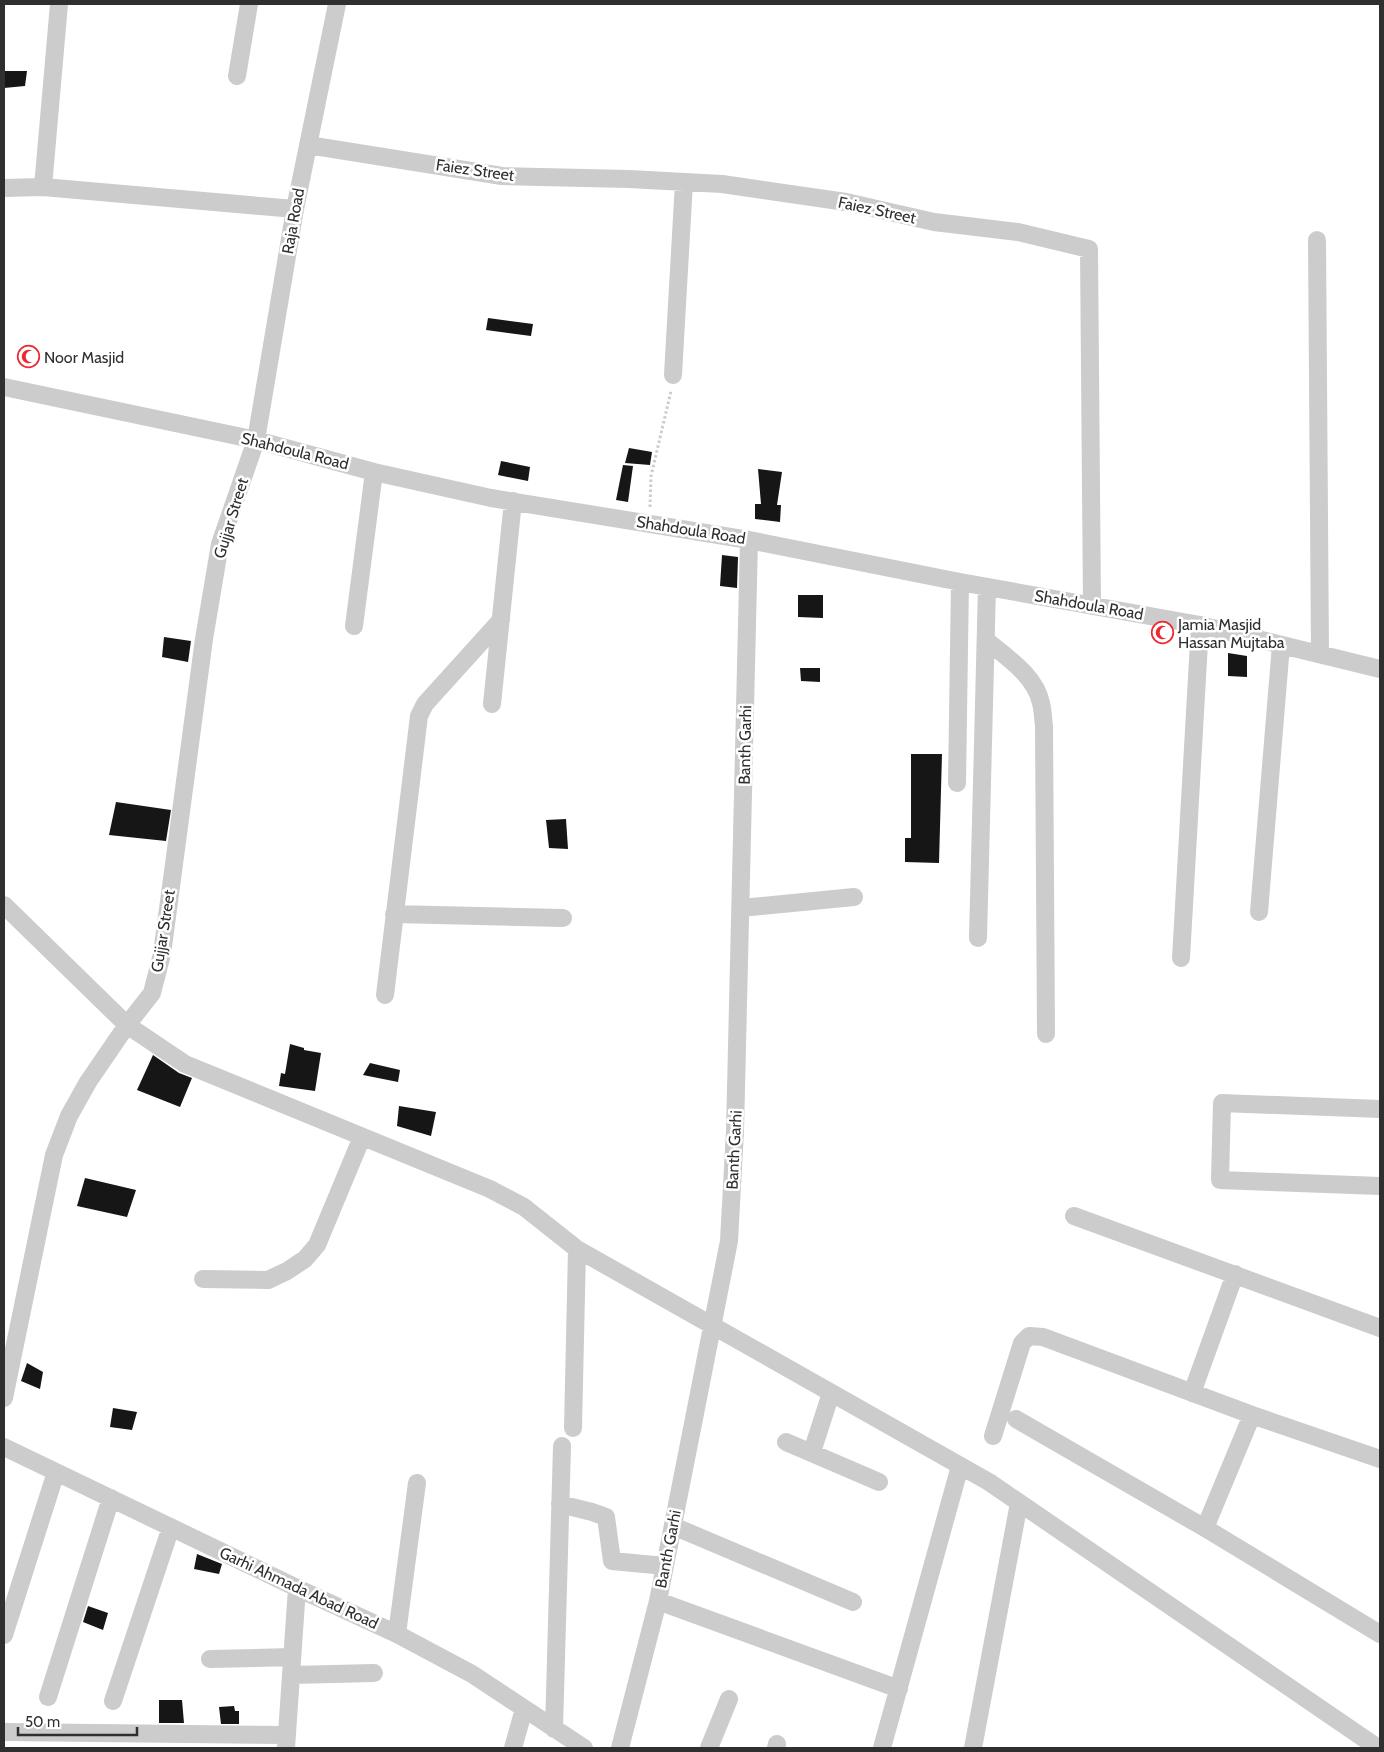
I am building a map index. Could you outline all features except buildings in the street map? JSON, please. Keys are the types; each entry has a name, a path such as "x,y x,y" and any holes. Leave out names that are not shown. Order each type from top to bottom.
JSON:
{"street":[{"path":"43,187 59,4"},
{"path":"237,76 249,4"},
{"name":"Raja Road","path":"256,440 295,209 338,4"},
{"name":"Faiez Street","path":"308,145 502,176 629,179 722,184 846,202 934,222 1018,232 1090,249 1092,606"},
{"path":"673,375 684,182"},
{"path":"4,188 43,187 295,209"},
{"path":"1317,240 1320,654"},
{"name":"Shahdoula Road","path":"4,387 256,440 374,472 513,501 750,540 960,582 1200,625 1380,669"},
{"name":"Gujjar Street","path":"4,1398 54,1155 69,1116 88,1082 127,1025 152,993 162,954 204,639 220,544 256,440"},
{"path":"354,626 374,472"},
{"path":"492,704 513,501"},
{"name":"Banth Garhi","path":"620,1748 658,1600 729,1241 735,1130 750,540"},
{"path":"957,783 960,582"},
{"path":"978,938 987,587"},
{"path":"385,995 419,716 425,704 501,620"},
{"path":"1181,958 1200,625"},
{"path":"986,640 1023,672 1035,688 1041,702 1044,726 1046,1034"},
{"path":"1259,912 1281,644"},
{"path":"741,908 854,897"},
{"path":"4,905 127,1025 185,1064 490,1190 524,1207 578,1250 989,1482 1378,1748"},
{"path":"394,914 563,918"},
{"path":"1380,1109 1222,1104 1220,1180 1380,1186"},
{"path":"203,1279 268,1280 287,1271 305,1259 317,1245 362,1137"},
{"path":"1074,1216 1380,1328"},
{"path":"573,1428 578,1250"},
{"path":"1192,1393 1234,1274"},
{"path":"993,1436 1022,1343 1029,1336 1043,1337 1252,1415 1380,1459"},
{"path":"812,1452 831,1393"},
{"path":"1205,1528 1252,1415"},
{"path":"1016,1419 1205,1528 1380,1634"},
{"path":"786,1442 879,1482"},
{"path":"554,1729 562,1446"},
{"name":"Garhi Ahmada Abad Road","path":"4,1447 397,1634 472,1674 584,1748"},
{"path":"882,1748 960,1466"},
{"path":"4,1635 56,1472"},
{"path":"397,1634 417,1483"},
{"path":"48,1697 111,1498"},
{"path":"973,1748 1019,1503"},
{"path":"560,1504 606,1517 612,1561 665,1566"},
{"path":"673,1526 853,1602"},
{"path":"113,1700 171,1527"},
{"path":"4,1732 286,1742 297,1588"},
{"path":"658,1600 899,1689"},
{"path":"210,1660 292,1656"},
{"path":"291,1675 374,1673"},
{"path":"709,1748 729,1699"},
{"path":"513,1748 524,1709"}],"path":[{"path":"648,524 651,476 669,405 673,375"}],"place":[{"name":"Noor Masjid","path":"28,357"},
{"name":"Jamia Masjid Hassan Mujtaba","path":"1162,633"}]}
